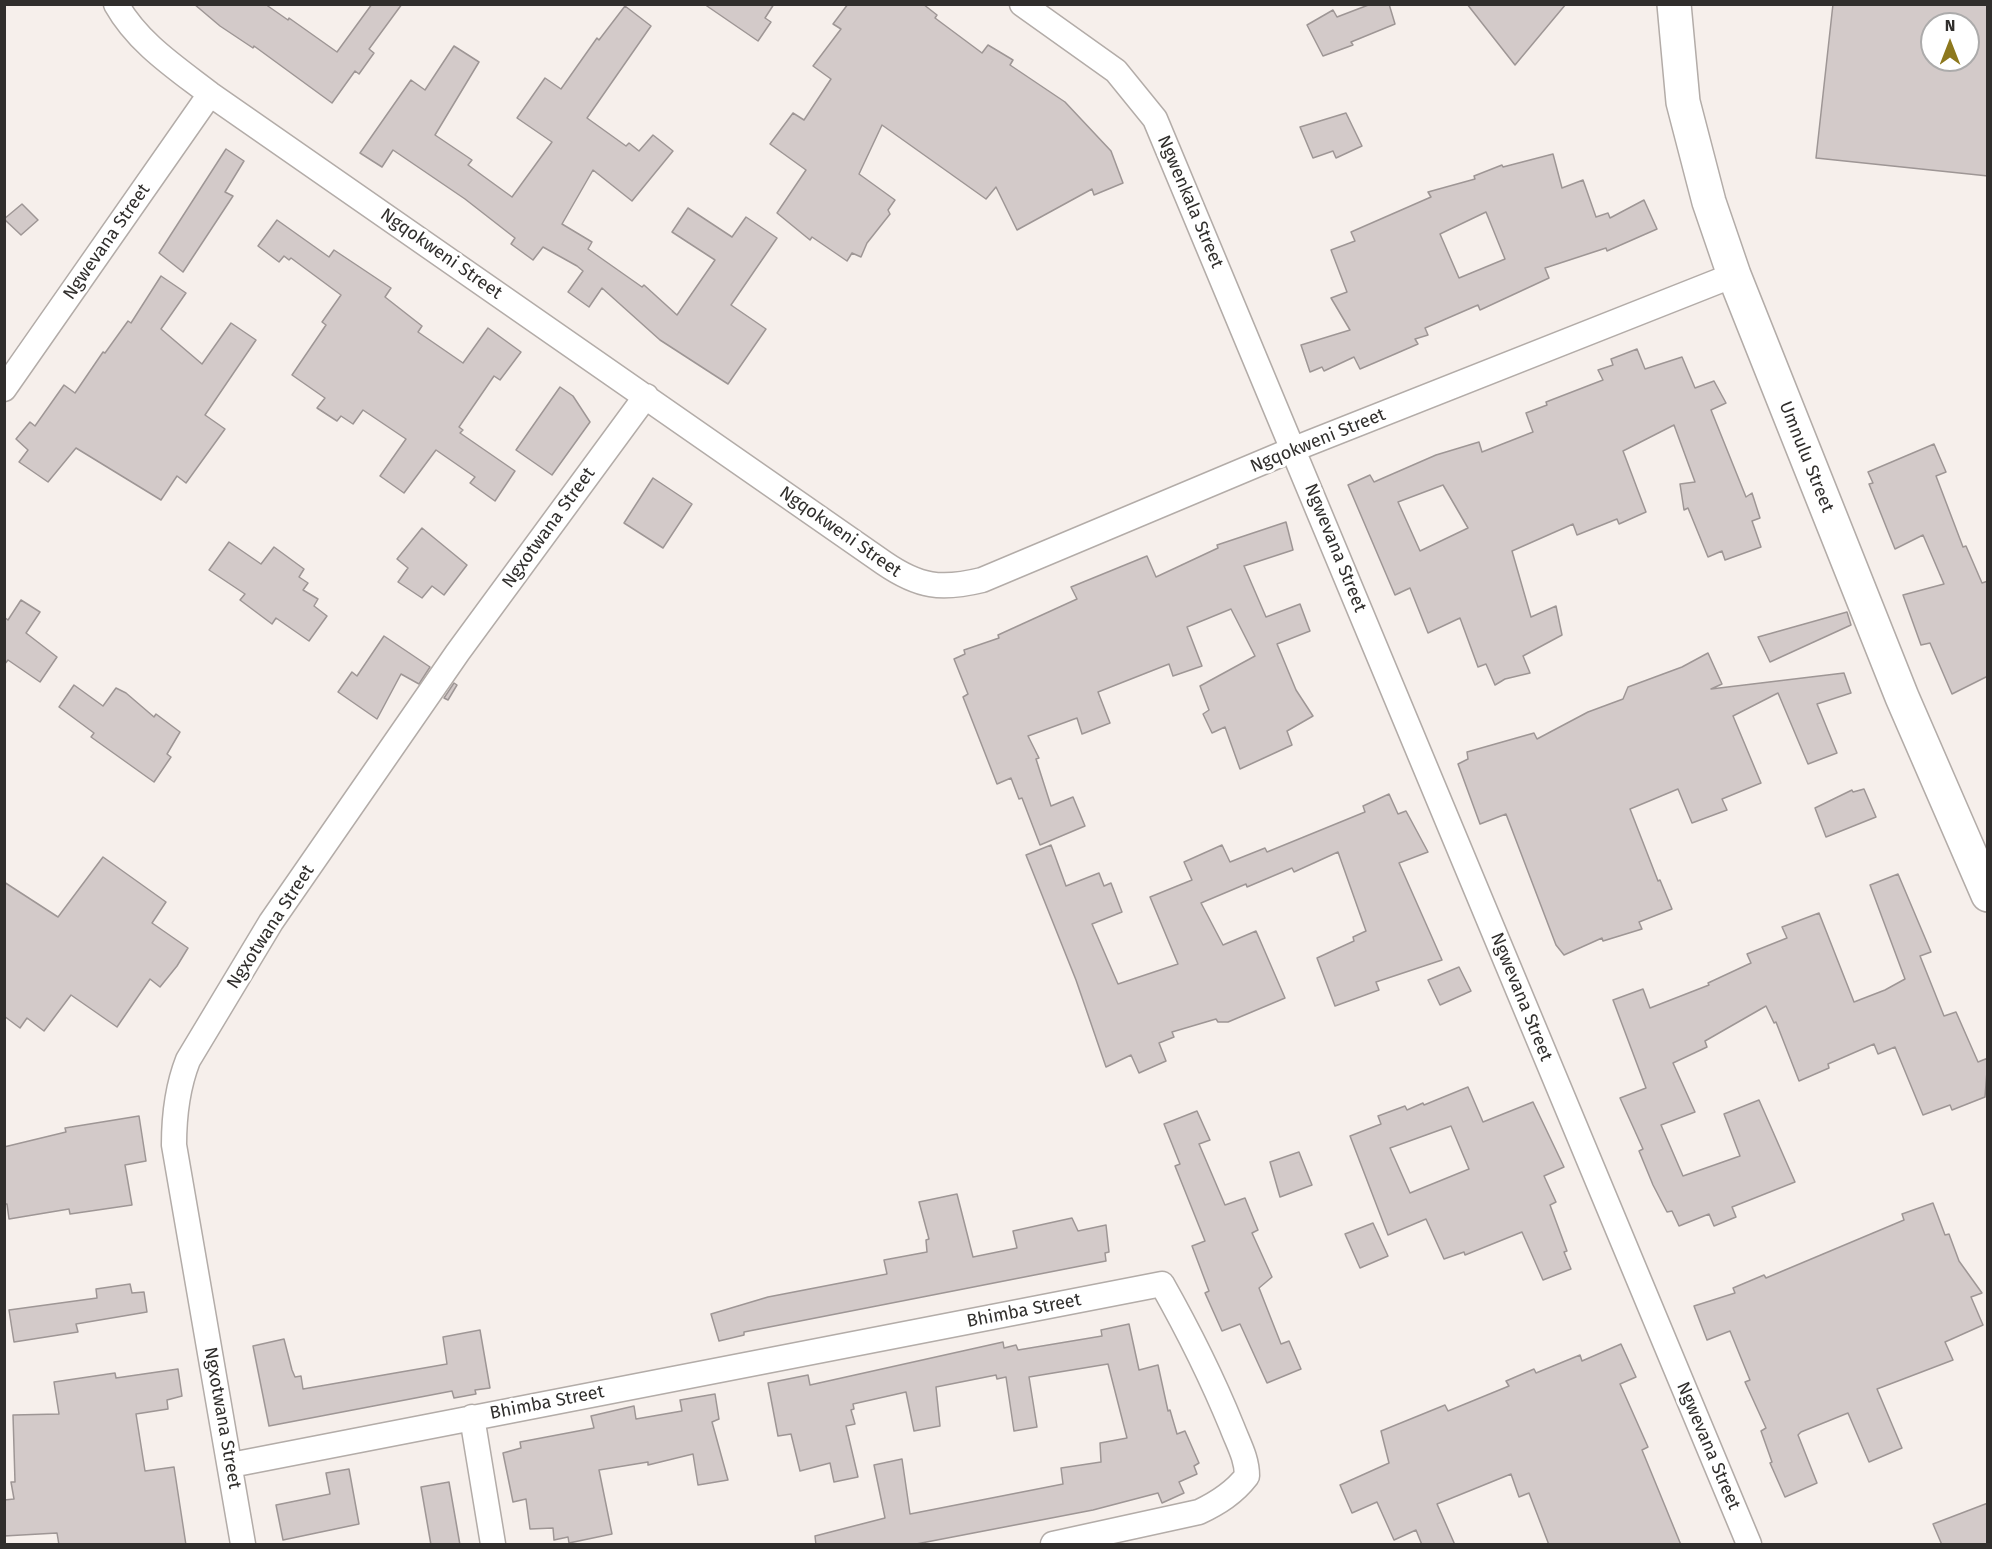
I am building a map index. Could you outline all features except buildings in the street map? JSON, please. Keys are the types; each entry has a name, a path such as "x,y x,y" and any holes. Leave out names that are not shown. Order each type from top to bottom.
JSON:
{"street":[{"name":"Ngqokweni Street","path":"116,4 128,25 153,50 210,94 905,578 930,585 953,587 982,580 1294,449 1734,274"},
{"name":"Ngwenkala Street","path":"1022,4 1116,70 1155,119 1294,449"},
{"name":"Umnulu Street","path":"1674,4 1683,102 1709,202 1734,274 1902,697 1988,895"},
{"name":"Ngwevana Street","path":"4,389 210,94"},
{"name":"Ngxotwana Street","path":"243,1545 174,1145 174,1113 180,1080 188,1060 271,922 458,652 646,396"},
{"name":"Ngwevana Street","path":"1294,449 1749,1545"},
{"name":"Bhimba Street","path":"231,1465 1162,1284 1196,1347 1226,1413 1247,1464 1247,1476 1218,1503 1199,1512 1053,1545"},
{"name":"Bhimba Street","path":"472,1417 493,1545"}]}
